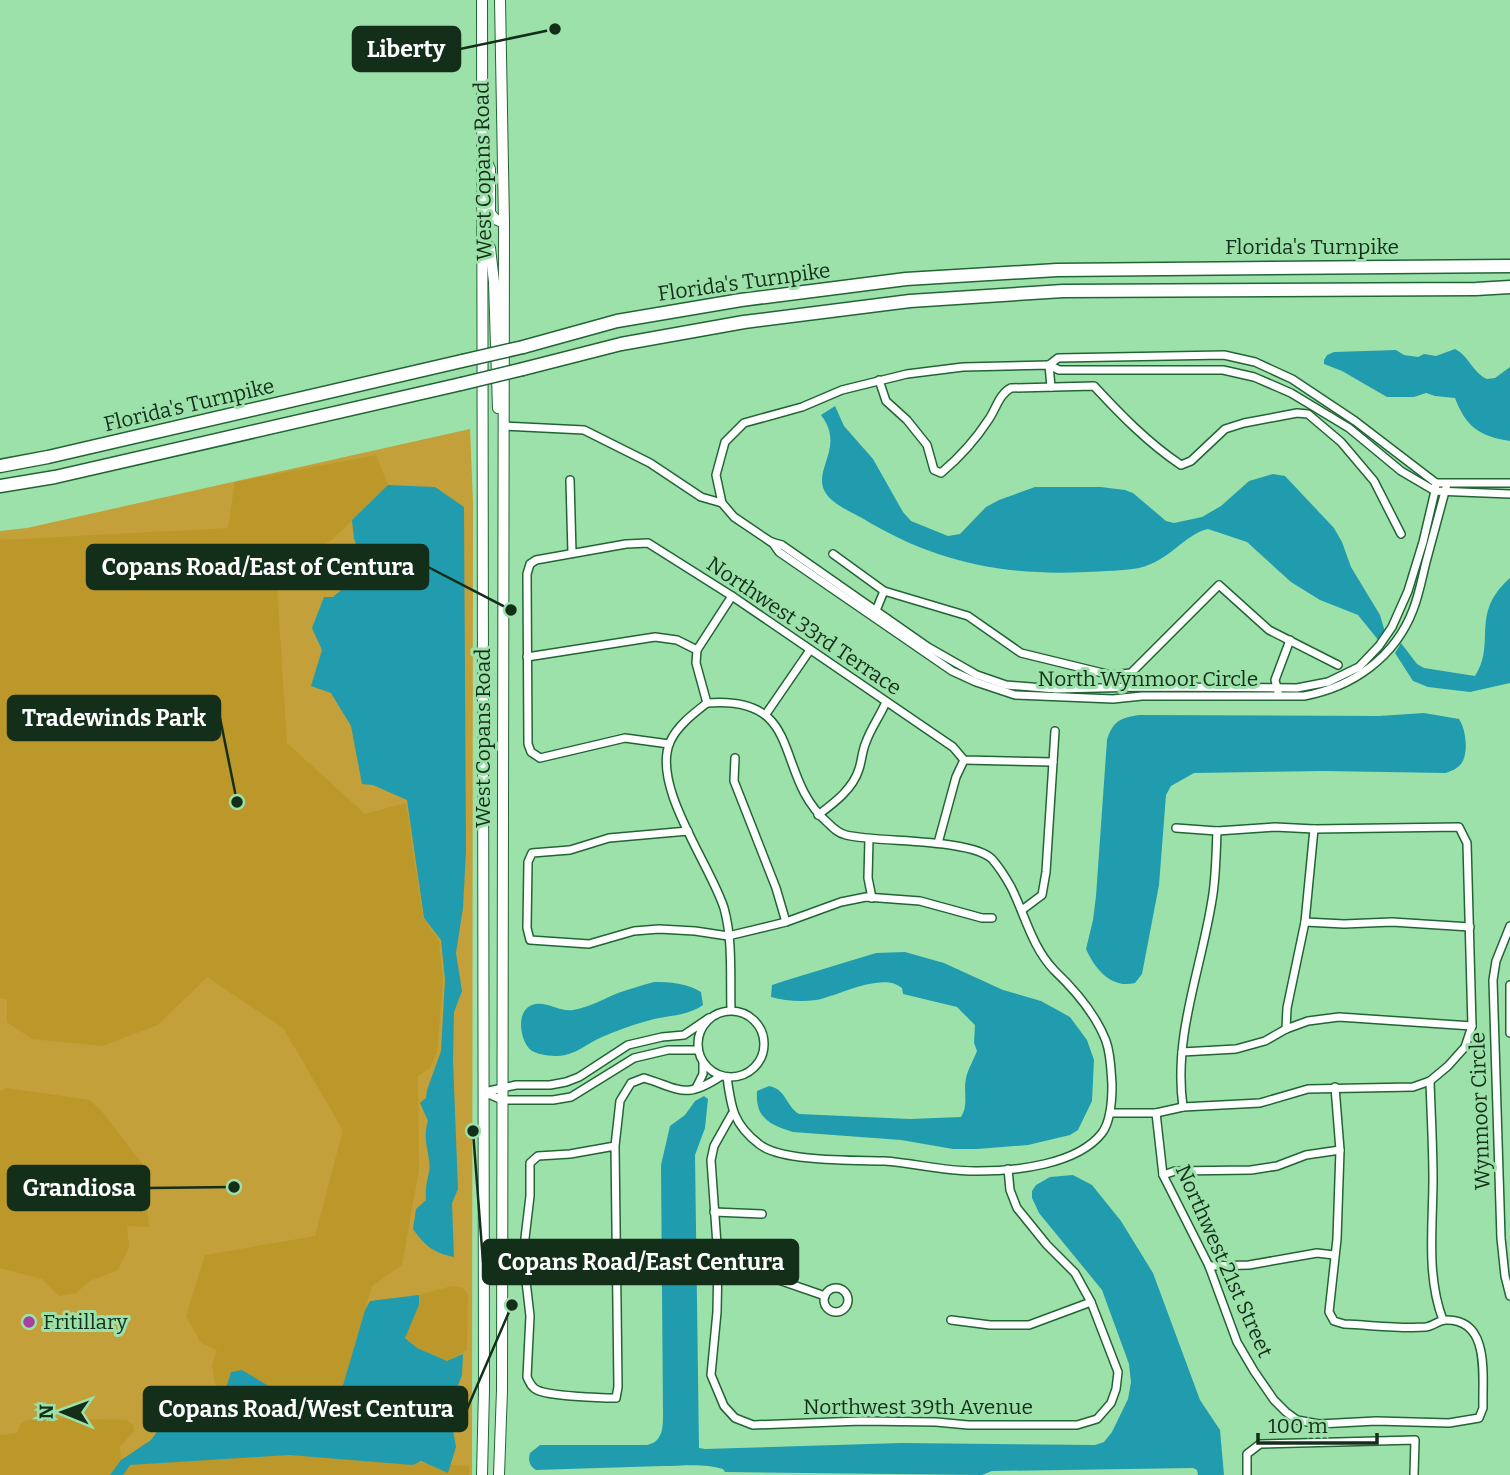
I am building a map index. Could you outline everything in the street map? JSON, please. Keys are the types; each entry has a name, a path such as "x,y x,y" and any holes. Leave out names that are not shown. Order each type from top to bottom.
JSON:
{"highway":[{"name":"Florida's Turnpike","path":"0,466 523,347 631,319 741,300 906,279 1057,270 1510,266"},
{"name":"Florida's Turnpike","path":"0,486 55,477 461,384 621,344 744,322 911,301 1063,291 1510,287"},
{"path":"1476,289 1510,293"}],"main road":[{"name":"West Copans Road","path":"482,0 482,1475"},
{"name":"West Copans Road","path":"499,1475 502,1319 503,426 500,0"},
{"path":"482,148 490,169 490,213 503,223"},
{"path":"483,240 491,248 496,402 503,426"},
{"path":"484,635 502,635"},
{"path":"484,1319 502,1319"}],"street":[{"path":"1049,365 1058,358 1224,355 1255,362 1293,379 1355,421 1445,493 1510,494"},
{"path":"1049,365 1052,387"},
{"path":"722,503 716,475 725,442 744,423 802,407 842,390 879,380 963,367 1049,365 1059,370 1233,372 1254,377 1291,393 1349,428 1401,471 1436,487 1447,484 1510,483"},
{"path":"879,380 886,401 927,444 934,470 941,473 969,445 990,418 1005,391 1011,388 1094,386 1125,418 1167,456 1181,465 1191,461 1225,429 1297,412 1308,414 1337,439 1374,481 1401,534"},
{"path":"1337,439 1355,421"},
{"name":"North Wynmoor Circle","path":"503,426 584,430 650,463 701,497 722,503 734,517 771,542 799,568 956,664 1006,685 1055,689 1142,687 1278,692 1304,696 1328,692 1357,678 1387,653 1414,609 1447,484"},
{"path":"570,480 572,554"},
{"name":"North Wynmoor Circle","path":"874,614 925,654 976,682 1015,695 1112,699 1278,692 1328,682 1359,667 1379,646 1392,626 1408,591 1436,487"},
{"name":"Northwest 33rd Terrace","path":"527,657 527,574 530,564 536,560 626,544 648,543 732,596 953,747 964,760"},
{"path":"833,554 884,591 968,616 1021,653 1111,675 1131,673 1219,585 1269,630 1338,665"},
{"path":"874,614 884,591"},
{"path":"706,703 696,663 697,650 732,596"},
{"path":"669,744 625,738 540,758 531,752 528,744 527,657 655,637 677,640 697,650"},
{"path":"1278,692 1275,680 1290,640"},
{"path":"766,714 810,650"},
{"path":"1111,675 1112,699"},
{"path":"724,1076 732,1114 760,1146 781,1154 892,1162 976,1172 1008,1169 1049,1163 1081,1151 1102,1133 1110,1113 1112,1083 1107,1043 1097,1022 1066,981 1048,963 1032,939 1009,883 992,859 979,851 938,843 869,839 841,834 818,815 801,789 779,730 766,714 746,705 725,702 706,703 676,731 669,744 666,764 669,784 688,831 712,875 724,911 728,936 731,1010"},
{"path":"818,815 851,784 859,770 861,753 867,738 879,721 886,702"},
{"path":"1022,910 1042,895 1046,872 1055,731"},
{"path":"735,758 734,781 776,888 786,922"},
{"path":"938,843 956,777 964,760 1053,762"},
{"path":"1110,1113 1259,1103 1308,1089 1413,1087 1430,1081 1465,1047 1472,1026 1467,843 1460,827 1275,827 1217,831 1176,828"},
{"path":"1286,1029 1287,1008 1305,922 1314,829"},
{"path":"688,831 609,838 570,850 532,853 528,862 527,928 530,940 589,944 634,931 659,929 695,930 728,936 786,922 841,902 872,898 920,901 982,918 992,918"},
{"path":"1183,1107 1180,1085 1186,1014 1195,984 1212,900 1217,831"},
{"path":"869,839 868,878 872,898"},
{"path":"1305,922 1392,922 1470,927"},
{"name":"Wynmoor Circle","path":"1510,926 1496,961 1493,980 1501,1215 1505,1276 1510,1296"},
{"name":"Wynmoor Circle","path":"1510,985 1510,1033"},
{"path":"484,1092 502,1087 566,1082 579,1077 628,1045 684,1035 715,1014 731,1010 756,1022 764,1040 763,1051 753,1069 745,1074 724,1076 684,1092 644,1077 631,1083 620,1101 615,1146 616,1398 586,1398 540,1392 531,1387 527,1377 530,1316 523,1255 530,1196 530,1163 538,1156 570,1154 615,1146"},
{"path":"1182,1052 1236,1049 1265,1041 1308,1021 1339,1017 1472,1026"},
{"path":"695,1089 703,1074 698,1038 709,1018"},
{"path":"647,1040 649,1055"},
{"path":"484,1092 502,1100 553,1100 572,1097 634,1058 668,1050 698,1050"},
{"path":"701,1060 713,1072 724,1076"},
{"path":"1335,1087 1340,1150 1337,1239 1329,1312 1334,1321 1344,1324 1429,1327 1443,1320 1433,1280 1430,1081"},
{"path":"566,1082 572,1097"},
{"name":"Northwest 21st Street","path":"1156,1112 1163,1175 1209,1266 1237,1342 1274,1400 1297,1420 1319,1424 1376,1420 1449,1423 1479,1418 1483,1408 1480,1342 1474,1329 1458,1321 1443,1320"},
{"path":"732,1114 714,1146 711,1160 718,1259 824,1296"},
{"path":"1163,1175 1175,1171 1251,1170 1277,1166 1306,1155 1340,1150"},
{"path":"951,1320 990,1325 1029,1325 1091,1302 1075,1273 1047,1245 1017,1208 1010,1191 1008,1169"},
{"path":"715,1212 762,1214"},
{"path":"1501,1215 1510,1215"},
{"path":"1209,1266 1249,1265 1317,1253 1334,1255"},
{"name":"Northwest 39th Avenue","path":"718,1259 717,1312 711,1375 724,1406 735,1418 753,1425 861,1421 936,1422 968,1426 1077,1425 1097,1419 1111,1403 1118,1372 1091,1302"},
{"path":"1247,1475 1247,1454 1259,1444 1415,1440 1414,1475"}],"shaded area":[{"path":"470,429 473,502 472,1475 0,1475 0,531 27,528"},
{"path":"376,455 388,485 333,539 276,572 287,743 365,814 406,803 423,918 439,941 443,981 437,1052 430,1068 418,1076 419,1170 402,1265 372,1286 339,1399 312,1404 294,1402 242,1370 231,1372 223,1398 218,1400 212,1365 217,1350 201,1343 186,1316 205,1255 315,1236 343,1130 283,1028 207,977 158,1025 102,1046 32,1039 7,1022 7,999 0,998 0,540 228,528 235,482"},
{"path":"6,1088 90,1100 143,1165 149,1227 127,1226 129,1248 118,1270 90,1281 76,1293 59,1296 42,1279 0,1268 0,1091"},
{"path":"452,1286 463,1288 468,1294 467,1350 448,1361 417,1348 405,1337 419,1305 419,1295"},
{"path":"33,1418 126,1420 133,1425 134,1431 120,1447 121,1460 110,1475 0,1475 0,1435 17,1433 21,1423"},
{"path":"291,1454 469,1466 469,1475 120,1475 129,1462"}],"water":[{"path":"1455,349 1487,379 1495,378 1510,367 1510,441 1490,436 1475,428 1464,416 1455,398 1426,393 1414,397 1387,397 1342,371 1324,364 1327,355 1334,352 1396,350 1404,355 1418,357 1424,354 1436,356"},
{"path":"835,406 844,426 873,459 903,512 911,521 948,536 960,534 986,507 1035,487 1101,487 1125,490 1133,493 1166,521 1174,523 1202,517 1221,506 1249,481 1273,474 1285,476 1334,528 1351,567 1380,615 1385,632 1379,641 1358,615 1320,600 1291,582 1247,542 1208,529 1199,532 1150,565 1113,571 1055,573 998,568 970,563 916,546 843,508 827,495 822,477 830,449 830,438 828,427 821,415"},
{"path":"388,485 435,487 464,507 466,851 463,908 456,953 462,991 454,1012 453,1061 458,1189 452,1203 454,1257 430,1248 413,1229 416,1209 426,1200 430,1166 426,1135 428,1121 420,1103 426,1098 441,1051 445,980 441,940 424,918 407,800 373,785 362,784 351,726 331,693 311,686 322,650 312,628 324,597 333,597 346,586 342,577 362,558 354,539 352,520"},
{"path":"1510,578 1510,683 1470,692 1428,687 1413,681 1395,653 1401,643 1417,664 1424,668 1475,676 1484,652 1490,604"},
{"path":"1424,713 1459,719 1465,735 1465,754 1461,764 1454,770 1446,773 1194,773 1171,786 1166,795 1159,885 1142,974 1135,983 1118,983 1105,976 1094,964 1086,949 1096,896 1107,740 1118,722 1139,715 1379,716"},
{"path":"905,952 944,963 1003,990 1041,1001 1070,1017 1087,1040 1094,1060 1092,1101 1078,1130 1070,1135 1028,1145 953,1149 901,1140 793,1132 771,1123 761,1114 757,1091 769,1086 783,1094 799,1114 910,1119 961,1117 965,1107 966,1078 977,1051 974,1043 975,1025 957,1007 903,994 902,988 894,983 884,982 860,986 816,1000 793,1001 771,997 772,985 876,953"},
{"path":"654,982 696,989 701,992 703,1005 690,1012 624,1028 564,1055 552,1056 532,1051 522,1035 523,1014 532,1005 542,1004 573,1010"},
{"path":"704,1096 708,1099 705,1128 695,1155 699,1448 902,1443 1095,1445 1104,1442 1112,1432 1128,1399 1131,1382 1129,1364 1102,1290 1039,1213 1032,1198 1036,1185 1050,1177 1073,1175 1092,1185 1121,1221 1153,1273 1200,1400 1220,1430 1224,1475 1198,1475 1193,1468 992,1471 982,1475 725,1472 716,1467 693,1465 536,1470 529,1458 530,1453 540,1445 647,1445 656,1441 661,1433 661,1165 670,1126 685,1115 695,1101"},
{"path":"419,1295 419,1305 405,1338 417,1348 447,1361 463,1354 462,1375 451,1419 456,1447 448,1473 421,1461 413,1465 289,1455 130,1465 123,1475 110,1475 121,1460 151,1440 166,1419 208,1413 212,1402 223,1398 231,1372 242,1370 294,1401 312,1403 339,1399 370,1301"}],"place":[{"name":"Liberty","path":"555,29"},
{"name":"Copans Road/East of Centura","path":"511,610"},
{"name":"Tradewinds Park","path":"237,802"},
{"name":"Copans Road/East Centura","path":"473,1131"},
{"name":"Grandiosa","path":"234,1187"},
{"name":"Copans Road/West Centura","path":"512,1305"},
{"name":"Fritillary","path":"29,1322"}]}
